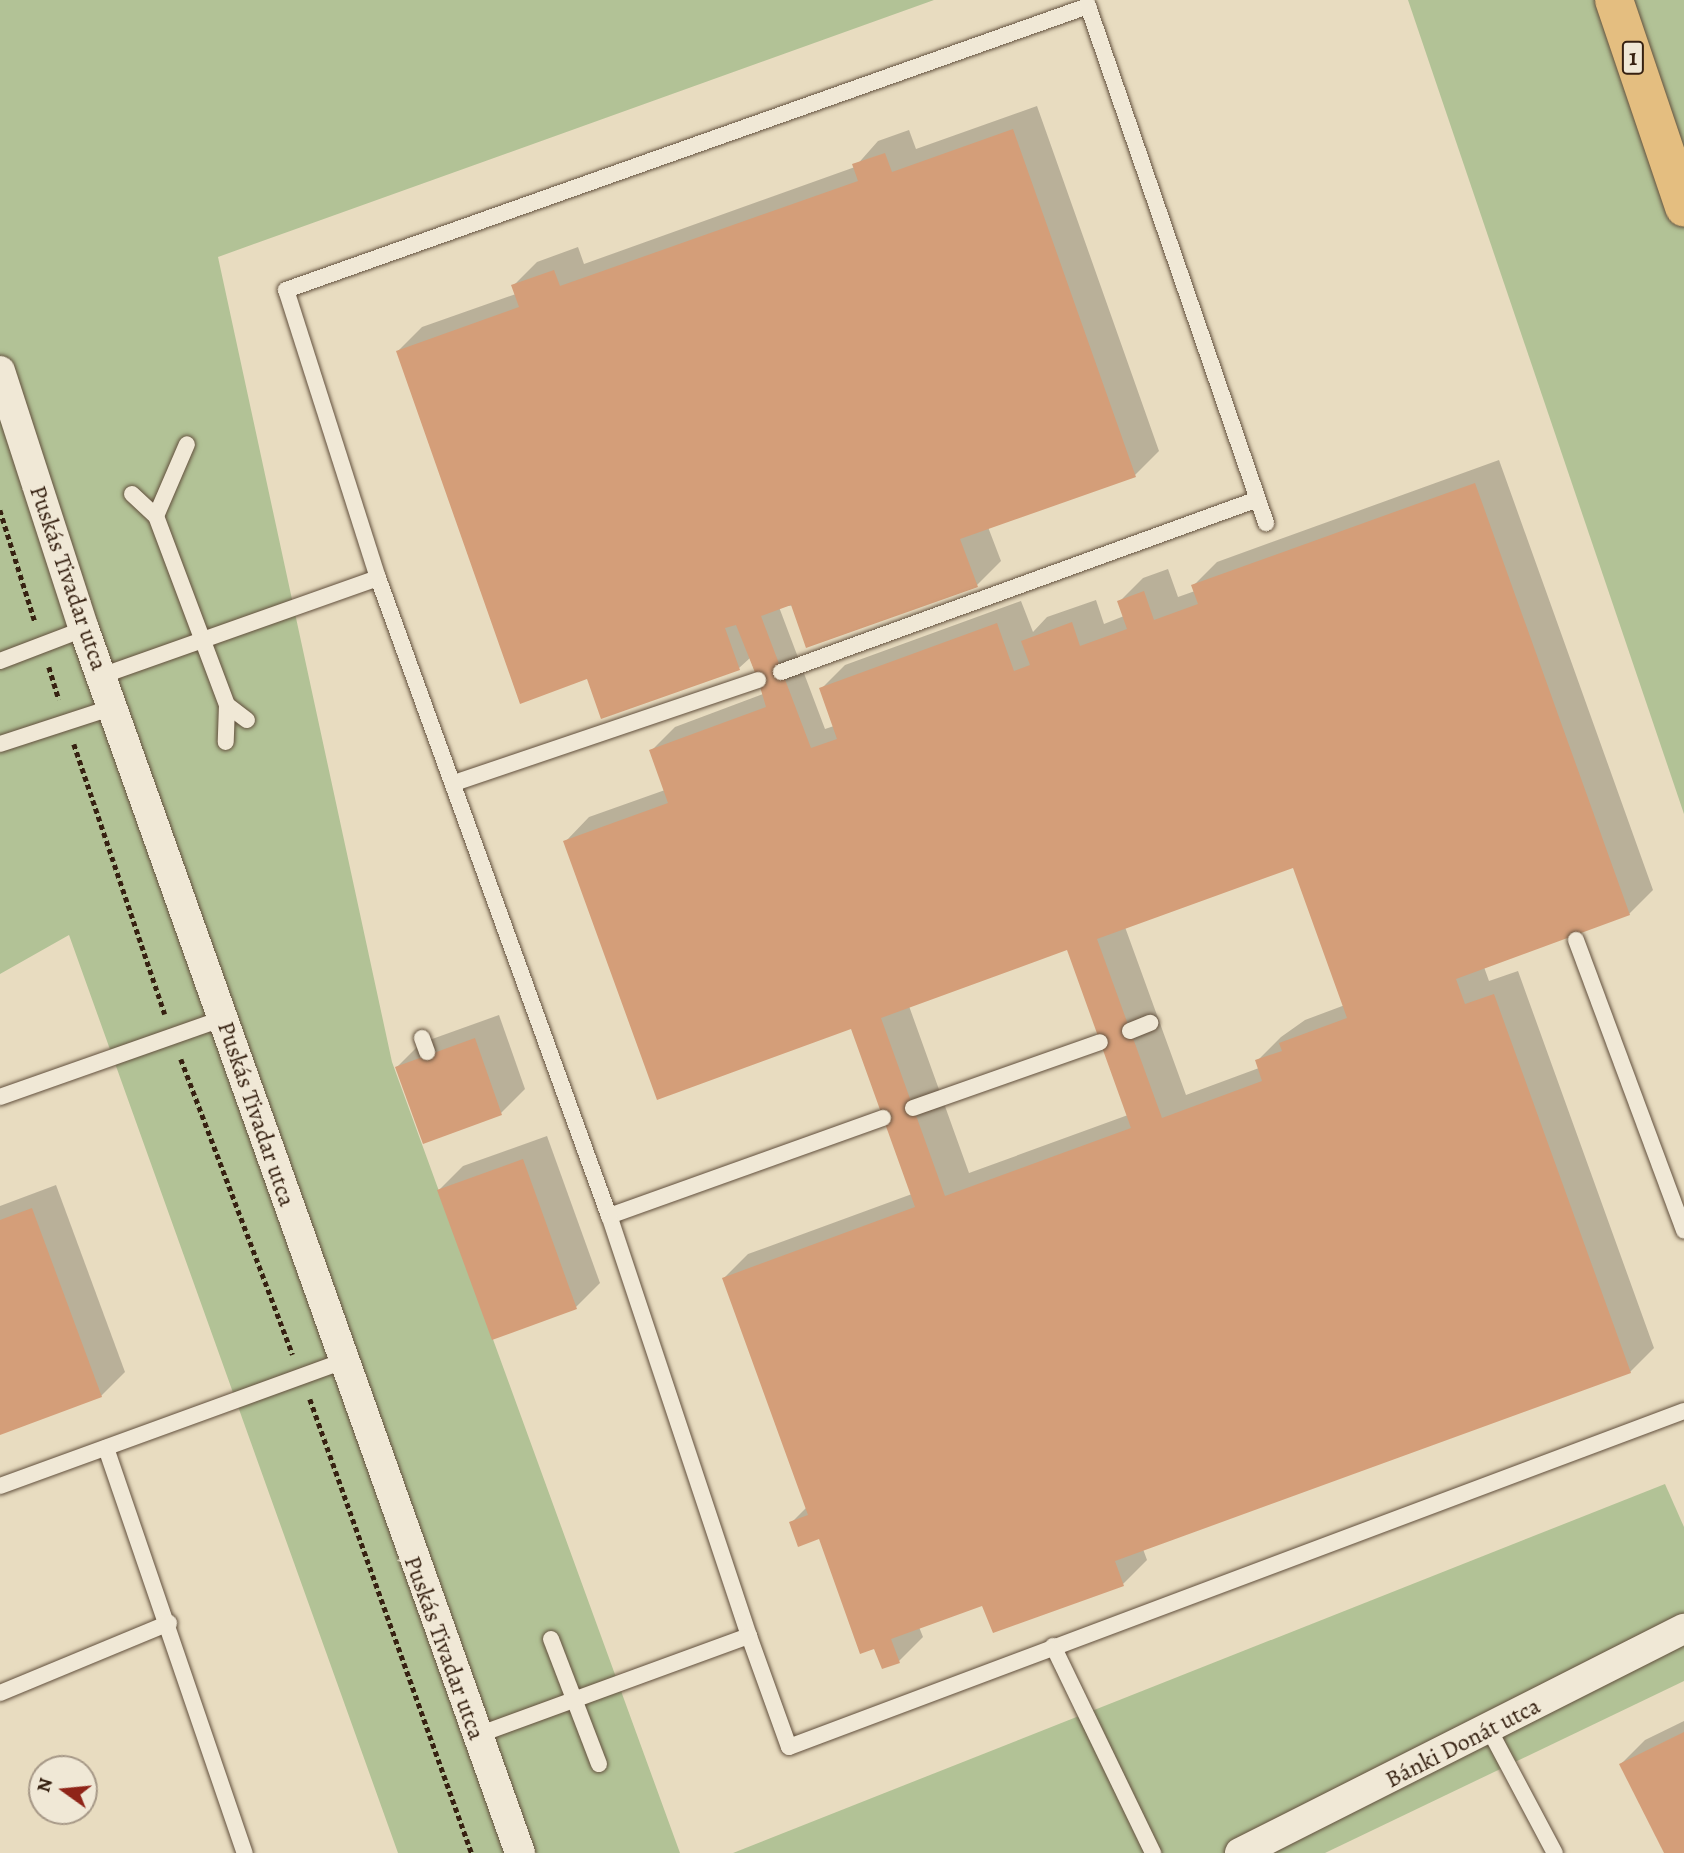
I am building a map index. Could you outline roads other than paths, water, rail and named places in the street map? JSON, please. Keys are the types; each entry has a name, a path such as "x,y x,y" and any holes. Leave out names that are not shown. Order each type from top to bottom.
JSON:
{"main road":[{"name":"1","path":"1614,0 1684,208"}],"street":[{"name":"Puskás Tivadar utca","path":"0,371 84,629 475,1736 520,1853"},
{"name":"Bánki Donát utca","path":"1240,1853 1490,1731 1684,1629"}],"lane":[{"path":"1266,523 1088,6 286,290 379,578 609,1216 749,1636 789,1747 1684,1410"},
{"path":"156,516 187,444"},
{"path":"132,494 156,516 227,705 226,742"},
{"path":"781,672 1258,499"},
{"path":"101,676 379,578"},
{"path":"0,661 84,629"},
{"path":"454,783 758,680"},
{"path":"227,705 247,720"},
{"path":"0,744 113,706"},
{"path":"1576,940 1684,1231"},
{"path":"0,1097 222,1019"},
{"path":"1130,1031 1150,1023"},
{"path":"913,1108 1100,1042"},
{"path":"609,1216 883,1118"},
{"path":"0,1486 343,1361"},
{"path":"106,1448 169,1623 245,1853"},
{"path":"0,1693 169,1623"},
{"path":"475,1736 576,1703 749,1636"},
{"path":"551,1639 599,1764"},
{"path":"1053,1646 1153,1853"},
{"path":"1490,1731 1555,1853"}]}
